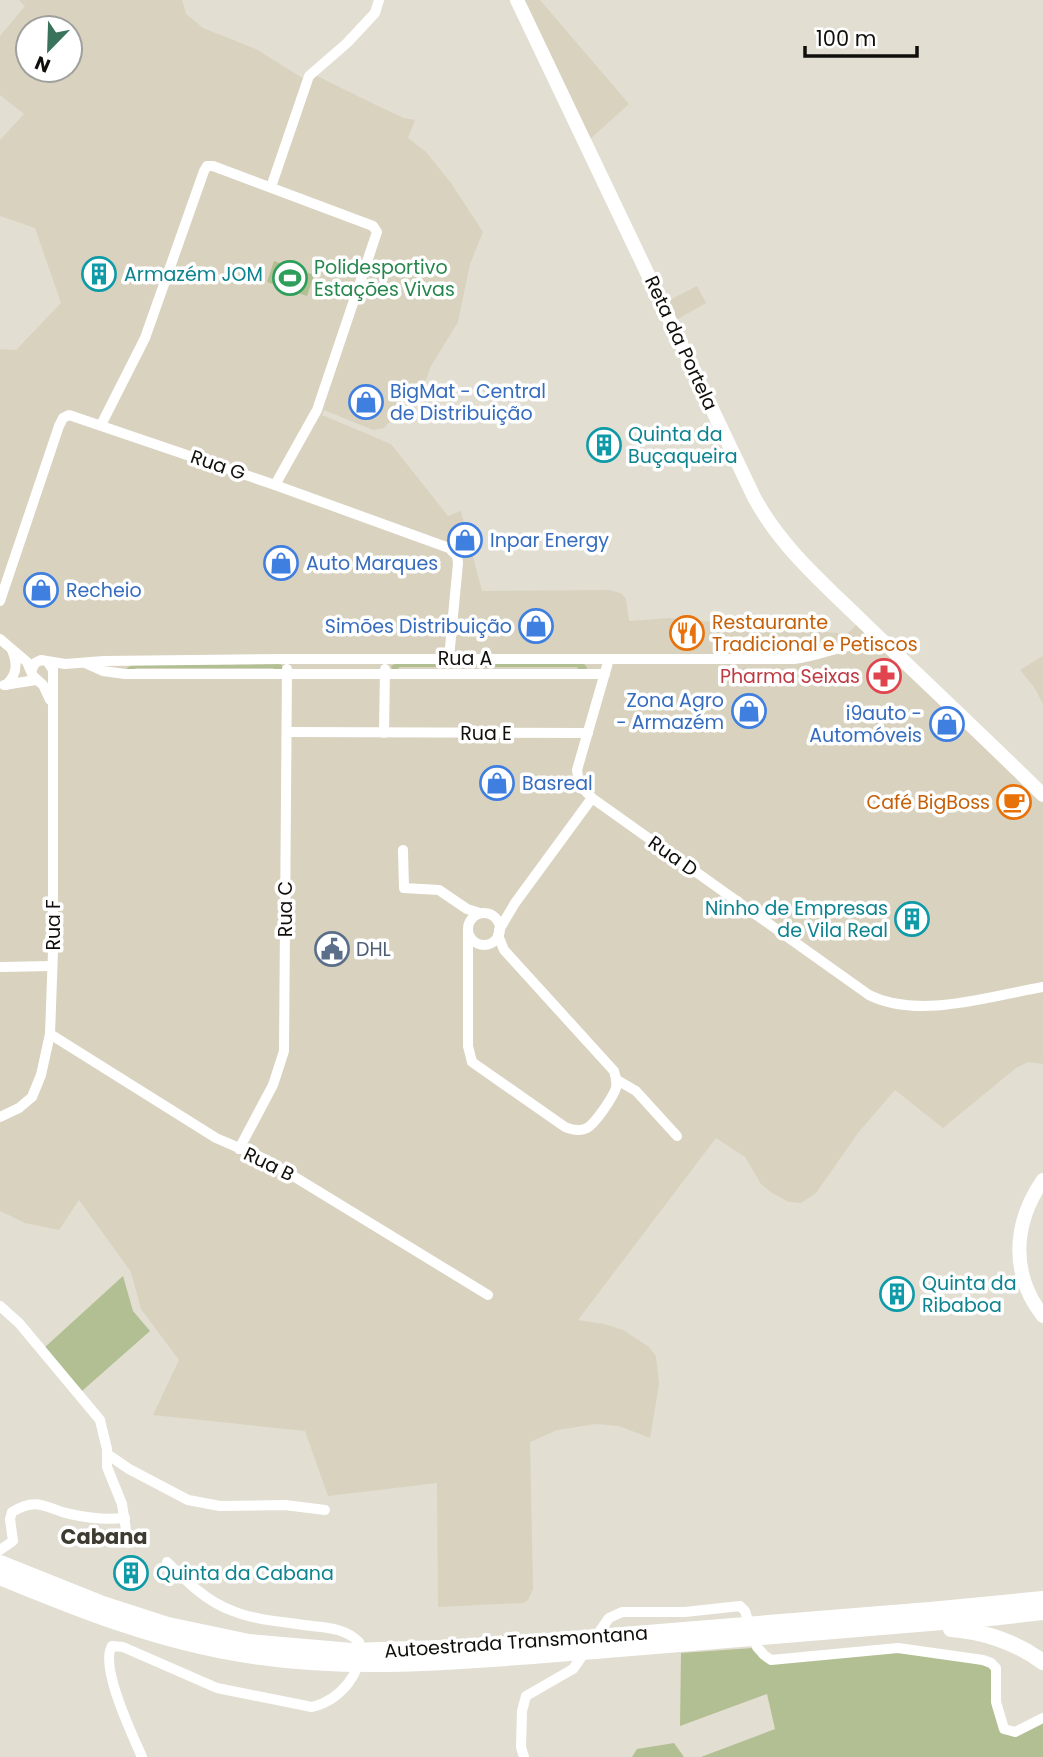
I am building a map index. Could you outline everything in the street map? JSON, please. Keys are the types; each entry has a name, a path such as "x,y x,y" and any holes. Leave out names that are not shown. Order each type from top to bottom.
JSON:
{"highway":[{"name":"Autoestrada Transmontana","path":"0,1563 97,1609"},
{"name":"Autoestrada Transmontana","path":"0,1577 97,1609 249,1642 331,1657 446,1662 744,1639 845,1617 1040,1602"},
{"name":"Autoestrada Transmontana","path":"331,1657 383,1651 772,1633 1040,1602"},
{"path":"772,1633 820,1638 954,1629 997,1638 1043,1662"}],"main road":[{"name":"Reta da Portela","path":"517,0 757,503 790,550 1042,791"},
{"path":"1043,1180 1023,1216 1018,1253 1024,1283 1043,1316"}],"street":[{"path":"271,187 309,76 366,24 377,11 379,0"},
{"path":"102,425 145,338 205,168 213,166 373,226 377,232 317,410 275,485"},
{"name":"Rua G","path":"0,601 61,421 69,415 275,485 452,551 457,556 458,563 449,658"},
{"path":"867,626 857,641 876,643 891,649"},
{"path":"0,639 35,675 48,695 52,711"},
{"name":"Rua A","path":"85,663 449,658 794,659 857,641"},
{"path":"10,648 29,658 57,664 85,663 99,670 125,674 605,674"},
{"path":"3,686 15,675 16,668 10,648"},
{"name":"Rua C","path":"239,1149 274,1085 284,1051 286,659"},
{"path":"384,733 385,659"},
{"path":"468,955 499,932 515,903 592,799 581,788 577,775 610,659"},
{"path":"45,661 52,667 52,675"},
{"path":"35,675 35,663 45,661"},
{"path":"3,686 35,675 47,681 52,675 85,663"},
{"name":"Rua F","path":"0,1117 19,1108 32,1097 41,1075 50,1034 52,675"},
{"name":"Rua E","path":"287,732 588,733"},
{"name":"Rua D","path":"592,799 881,1001 901,1006 929,1007 1043,987"},
{"path":"403,850 404,888 439,890 462,906 485,914 498,921 504,950 611,1066 617,1080 615,1091 593,1123 586,1128 576,1130 558,1122 477,1068 470,1059 469,928 485,914 499,912 515,903"},
{"path":"462,906 473,940 504,950"},
{"path":"0,967 52,966"},
{"name":"Rua B","path":"50,1034 216,1139 272,1163 488,1295"},
{"path":"617,1080 636,1091 677,1136"},
{"path":"0,1306 19,1323 96,1413 102,1424 108,1469 120,1496 128,1543"},
{"path":"107,1450 121,1465 167,1492 192,1502 224,1506 288,1505 325,1510"},
{"path":"0,1550 12,1542 11,1515 13,1511 21,1508 43,1504 69,1514 107,1520 125,1518"},
{"path":"142,1757 127,1724 111,1670 108,1652 111,1646 122,1647 217,1688 312,1707 321,1704 348,1683 356,1673 359,1662 360,1646 353,1637 326,1626 297,1624 231,1611 194,1588 167,1562"},
{"path":"524,1757 522,1711 526,1696 570,1672 606,1620 622,1612 685,1612 740,1606 745,1610 759,1649 764,1656 774,1660 898,1648 983,1660 996,1668 996,1705 1006,1730 1015,1732 1043,1718"}],"shaded area":[{"path":"19,0 182,0 186,14 203,28 256,49 307,81 311,73 404,118 415,120 408,138 426,152 451,183 483,232 470,264 458,322 431,366 426,380 384,428 373,430 324,410 322,415 391,444 448,516 461,511 482,591 610,590 622,594 626,599 629,621 669,618 847,634 857,624 1043,802 1043,1064 1028,1062 1016,1068 943,1128 895,1090 858,1133 816,1193 801,1203 789,1202 772,1193 761,1184 745,1157 716,1138 578,1320 623,1330 649,1347 656,1356 659,1384 650,1438 619,1426 596,1424 557,1430 530,1442 533,1589 528,1600 523,1603 438,1607 437,1483 328,1496 305,1431 153,1415 179,1360 141,1309 131,1272 79,1200 59,1230 25,1223 0,1211 0,349 16,350 61,303 35,228 0,216 0,140 24,114 0,95 0,36 14,19 14,84 84,84 84,14 18,14 25,6"},
{"path":"522,0 540,0 629,104 590,139"},
{"path":"697,286 706,303 676,320 666,302"},
{"path":"1043,656 1043,704 1020,670"}],"green space":[{"name":"Polidesportivo Estações Vivas","path":"274,261 314,275 307,296 267,282"},
{"path":"584,664 587,667 586,670 580,671 577,667 399,667 393,671 391,666"},
{"path":"132,665 282,665 282,670 277,671 273,668 137,668 128,671 127,668"},
{"path":"123,1276 133,1311 150,1331 82,1391 44,1348"},
{"path":"753,1648 763,1659 913,1651 992,1667 1004,1733 1043,1721 1043,1757 701,1757 775,1729 767,1694 680,1726 681,1653"},
{"path":"674,1743 684,1757 632,1757 637,1749"}],"place":[{"name":"Armazém JOM","path":"99,274"},
{"name":"Polidesportivo Estações Vivas","path":"290,278"},
{"name":"BigMat - Central de Distribuição","path":"366,402"},
{"name":"Quinta da Buçaqueira","path":"604,445"},
{"name":"Inpar Energy","path":"465,540"},
{"name":"Auto Marques","path":"281,563"},
{"name":"Recheio","path":"41,590"},
{"name":"Simões Distribuição","path":"536,626"},
{"name":"Restaurante Tradicional e Petiscos","path":"687,633"},
{"name":"Pharma Seixas","path":"884,676"},
{"name":"Zona Agro - Armazém","path":"749,711"},
{"name":"i9auto - Automóveis","path":"947,724"},
{"name":"Basreal","path":"497,783"},
{"name":"Café BigBoss","path":"1014,802"},
{"name":"Ninho de Empresas de Vila Real","path":"912,919"},
{"name":"DHL","path":"332,949"},
{"name":"Quinta da Ribaboa","path":"897,1294"},
{"name":"Quinta da Cabana","path":"131,1573"}],"district":[{"name":"Cabana","path":"104,1536"}]}
